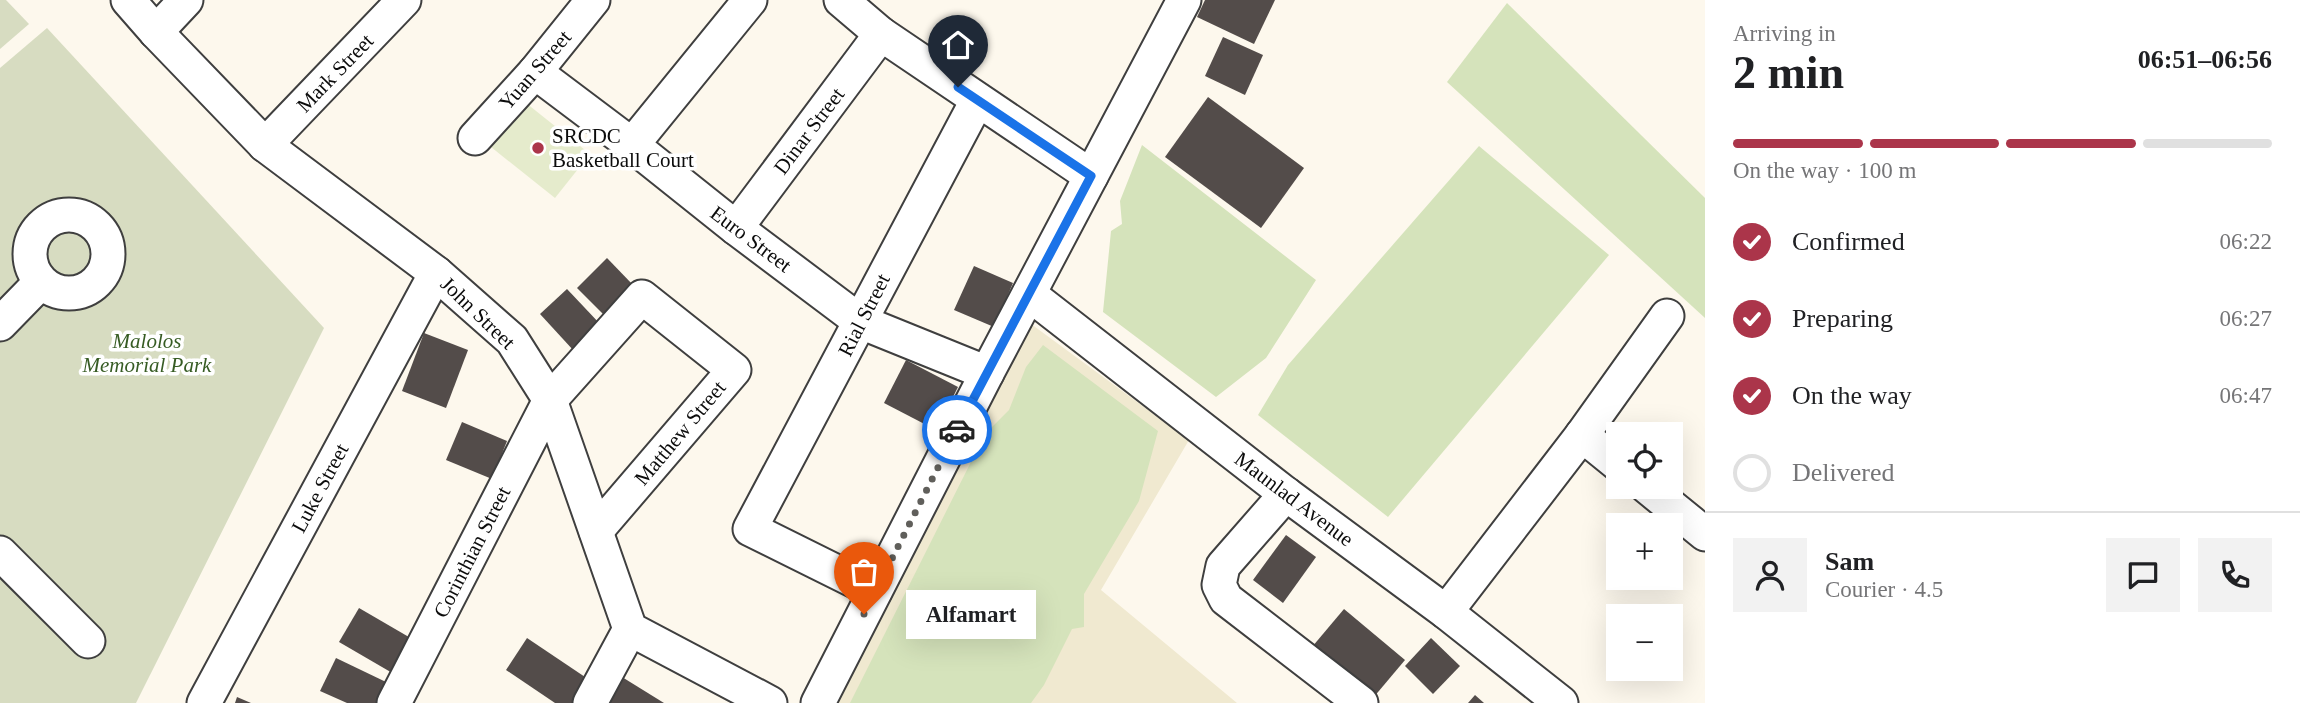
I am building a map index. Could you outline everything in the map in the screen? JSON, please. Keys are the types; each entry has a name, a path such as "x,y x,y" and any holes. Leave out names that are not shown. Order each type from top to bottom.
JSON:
{"street":[{"name":"John Street","path":"128,0 156,33 265,145 436,273 512,340 550,400 630,629"},
{"path":"156,33 186,0"},
{"name":"Mark Street","path":"265,145 404,0"},
{"name":"Yuan Street","path":"475,138 535,72 593,0"},
{"path":"632,145 750,0"},
{"path":"841,0 881,34 1091,176"},
{"path":"818,703 987,373 1184,0"},
{"name":"Dinar Street","path":"736,228 881,34"},
{"name":"Euro Street","path":"535,72 861,322 987,373"},
{"name":"Rial Street","path":"875,591 750,529 977,101"},
{"name":"Luke Street","path":"204,703 436,273"},
{"path":"0,324 41,282"},
{"name":"Maunlad Avenue","path":"1029,294 1561,703"},
{"name":"Matthew Street","path":"550,400 642,297 734,370 596,531"},
{"path":"1446,612 1582,435 1667,316"},
{"name":"Corinthian Street","path":"394,703 550,400"},
{"path":"1582,435 1606,454"},
{"path":"1286,494 1223,566 1219,585 1226,599 1361,703"},
{"path":"1666,499 1701,521"},
{"path":"0,553 88,641"},
{"path":"590,703 630,629 770,703"}],"shaded area":[{"path":"1027,321 1189,440 1101,590 1237,703 838,703"}],"green space":[{"path":"0,0 6,0 29,24 0,49"},
{"path":"1507,3 1705,198 1705,318 1447,82"},
{"name":"Malolos Memorial Park","path":"47,28 324,328 136,703 0,703 0,68"},
{"name":"SRCDC Basketball Court","path":"521,99 590,154 555,198 486,143"},
{"path":"1142,145 1316,280 1266,358 1216,397 1103,312 1111,231 1122,224 1120,201"},
{"path":"1479,146 1609,255 1388,517 1258,415 1288,365"},
{"path":"1043,345 1158,431 1139,501 1084,594 1084,627 1072,629 1044,685 1031,703 850,703 985,434 1009,410 1026,367"}],"building":[{"path":"1205,0 1275,0 1254,44 1197,17"},
{"path":"1223,37 1263,55 1245,95 1205,76"},
{"path":"1208,97 1304,168 1261,228 1165,157"},
{"path":"607,258 634,286 604,315 577,288"},
{"path":"974,266 1013,283 994,327 954,310"},
{"path":"567,289 601,325 574,351 540,314"},
{"path":"424,333 468,350 446,408 402,391"},
{"path":"906,360 958,387 936,430 884,403"},
{"path":"462,422 507,441 492,479 446,460"},
{"path":"1286,535 1316,557 1283,603 1253,580"},
{"path":"359,608 414,640 394,674 339,642"},
{"path":"1344,609 1405,660 1373,698 1312,647"},
{"path":"527,638 588,679 572,703 555,703 506,670"},
{"path":"1431,638 1460,666 1433,694 1405,666"},
{"path":"336,658 386,682 376,703 347,703 320,691"},
{"path":"622,677 664,703 606,703"},
{"path":"1475,695 1484,703 1468,703"},
{"path":"237,697 251,703 235,703"}],"way so far":[{"path":"864,614 957,430"}],"place":[{"name":"SRCDC Basketball Court","path":"538,148"},
{"name":"Alfamart","path":"864,614"}],"route":[{"path":"957,430 1091,176 958,87"}]}
